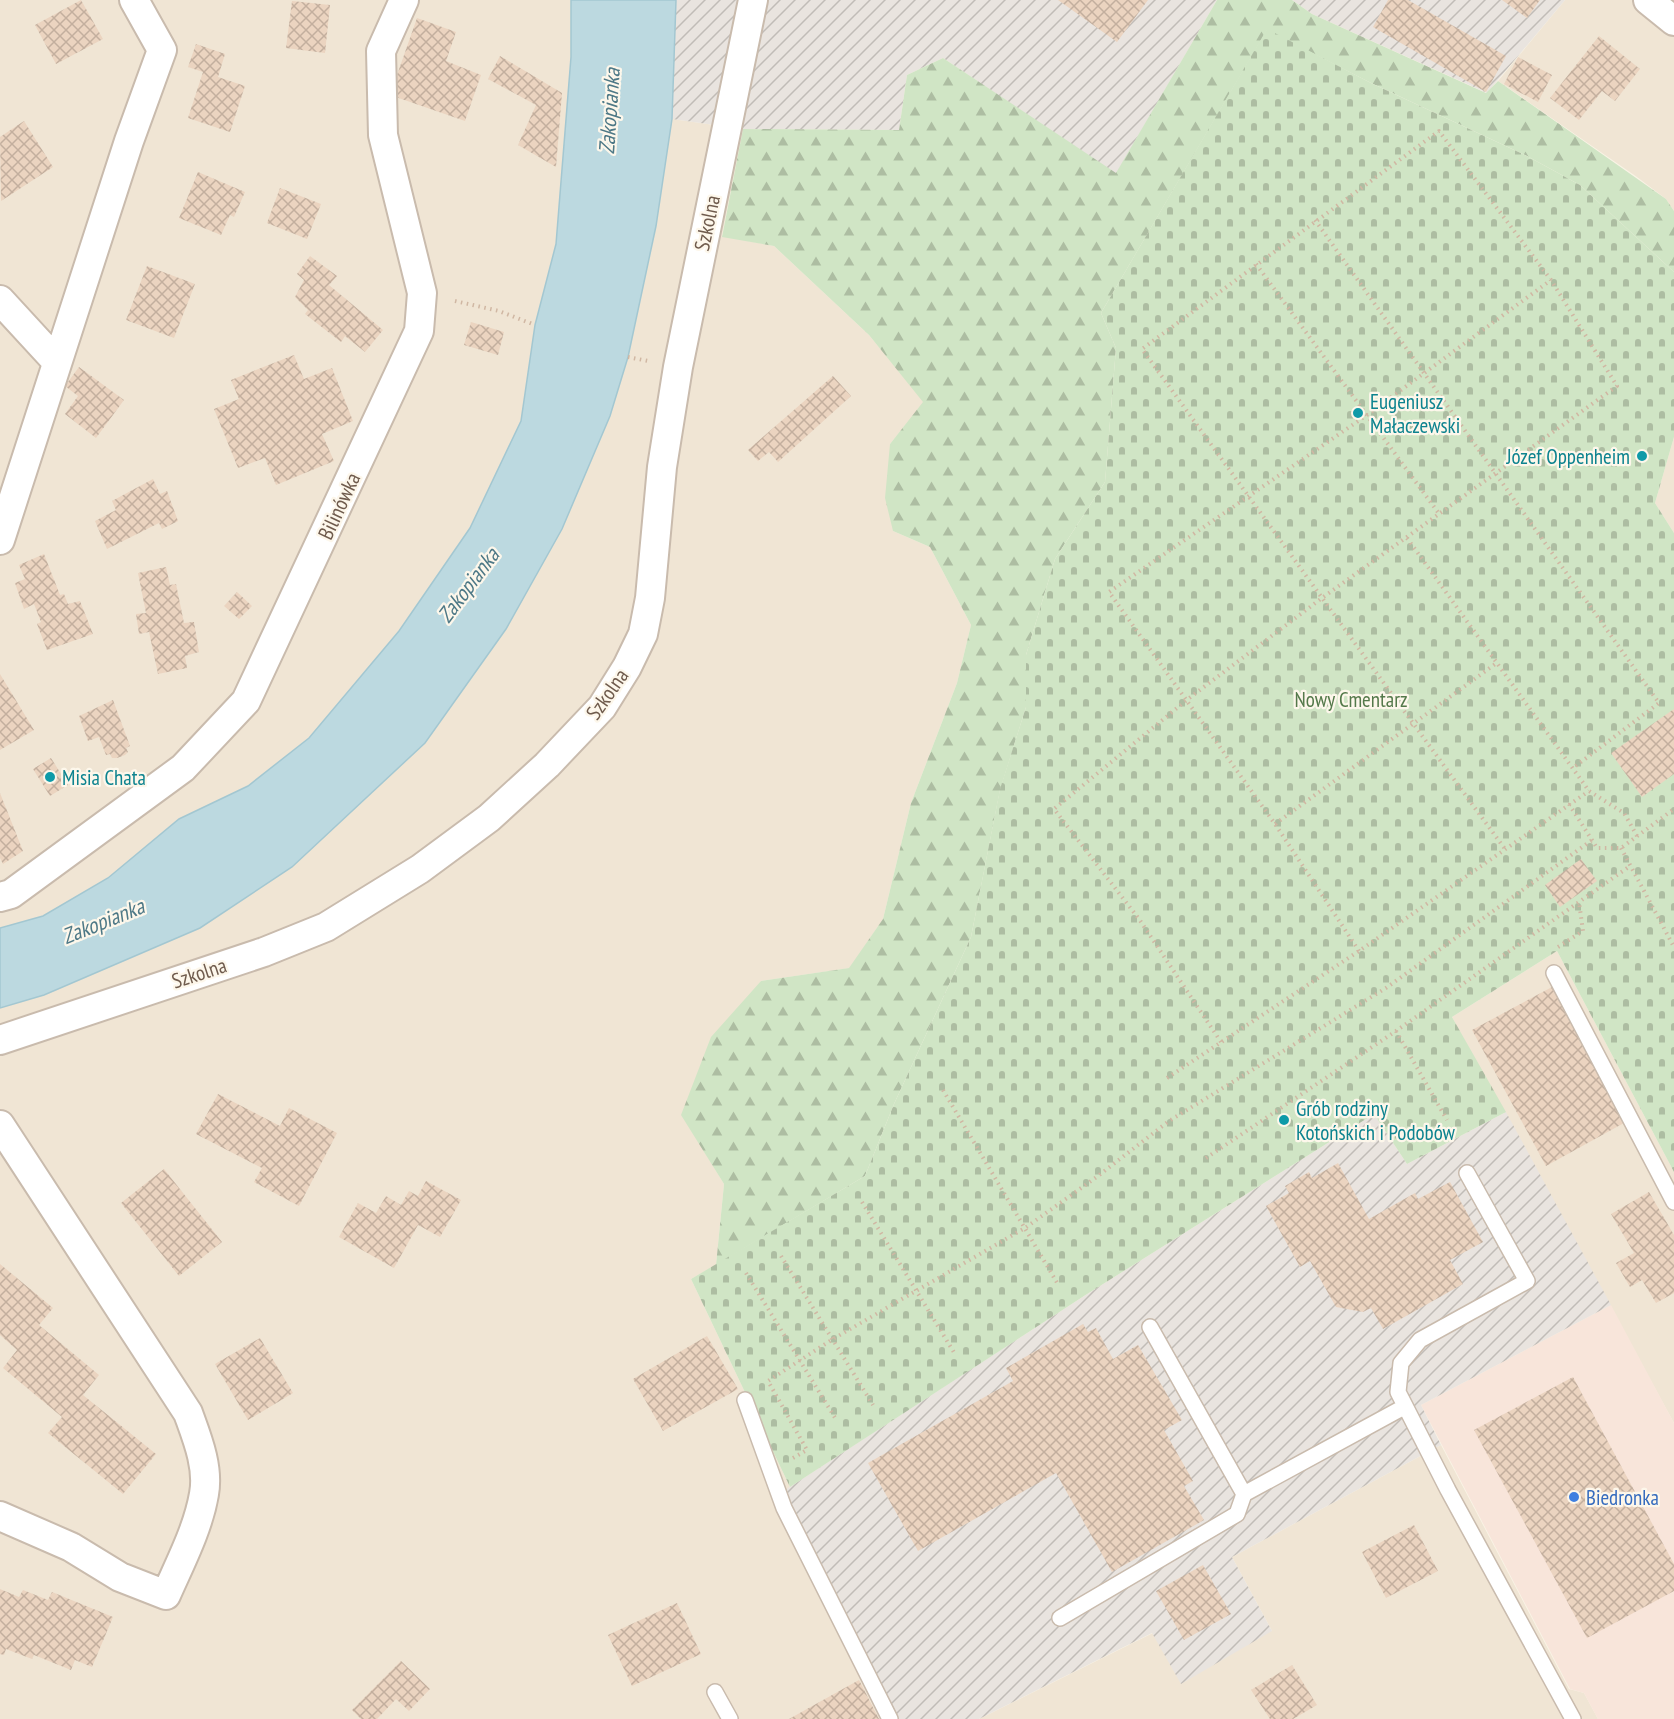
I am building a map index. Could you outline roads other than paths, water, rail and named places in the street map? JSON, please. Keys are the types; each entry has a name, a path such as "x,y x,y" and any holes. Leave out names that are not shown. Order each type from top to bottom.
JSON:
{"street":[{"path":"0,540 129,141 162,50 134,0"},
{"name":"Bilinówka","path":"0,897 11,894 183,768 246,701 419,331 422,293 382,135 381,51 404,0"},
{"name":"Szkolna","path":"0,1040 264,952 326,927 420,869 489,818 547,765 602,707 627,667 643,634 650,598 662,467 678,367 753,0"},
{"path":"1648,0 1674,21"},
{"path":"0,300 57,362"},
{"path":"0,1125 188,1413 202,1450 205,1493 192,1534 166,1595 120,1577 71,1547 0,1516"}],"lane":[{"path":"1554,973 1674,1202"},
{"path":"1467,1173 1527,1281 1420,1340 1401,1363 1398,1392 1573,1719"},
{"path":"1150,1327 1244,1494"},
{"path":"745,1400 784,1508 890,1719"},
{"path":"1060,1618 1237,1514 1244,1494 1404,1407"},
{"path":"715,1692 730,1719"}],"water":[{"name":"Zakopianka","path":"571,0 676,0 672,119 656,226 628,357 610,416 562,529 506,629 425,743 292,867 200,928 44,995 0,1008 0,928 43,916 108,878 179,819 248,786 309,738 399,631 470,528 521,421 535,325 556,244 571,57"}],"place":[{"name":"Eugeniusz Małaczewski","path":"1358,413"},
{"name":"Józef Oppenheim","path":"1642,456"},
{"name":"Misia Chata","path":"50,777"},
{"name":"Grób rodziny Kotońskich i Podobów","path":"1284,1120"},
{"name":"Biedronka","path":"1574,1497"}],"park label":[{"name":"Nowy Cmentarz","path":"1351,699"}]}
